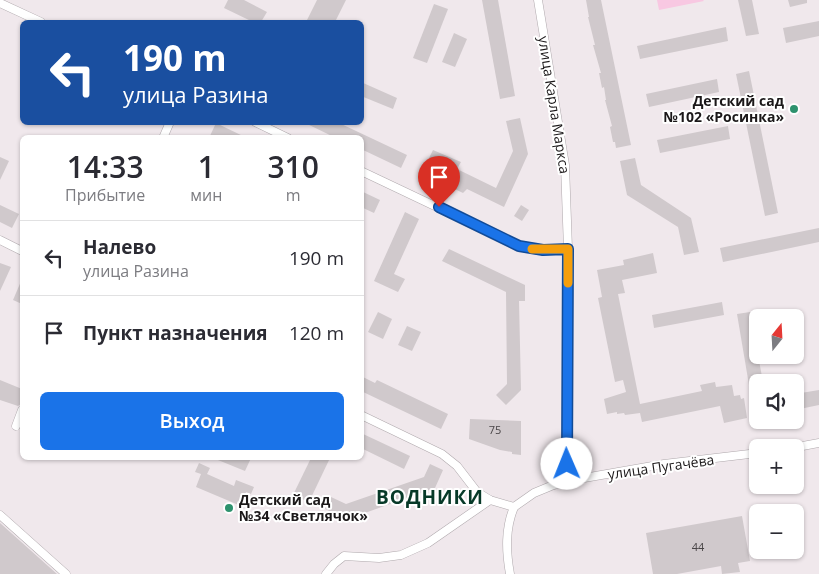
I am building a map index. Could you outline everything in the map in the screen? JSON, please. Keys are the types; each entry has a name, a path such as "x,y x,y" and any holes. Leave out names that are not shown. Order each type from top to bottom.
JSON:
{"street":[{"name":"улица Карла Маркса","path":"538,0 565,165 568,249 567,481"},
{"path":"0,4 36,20"},
{"path":"261,125 282,135"},
{"path":"364,172 519,246 543,250 568,249"},
{"path":"0,240 20,250"},
{"path":"16,426 20,415"},
{"path":"364,416 442,454 457,466 477,492 490,500 514,507 507,529 507,561 510,574"},
{"path":"804,446 819,443"},
{"name":"улица Пугачёва","path":"514,507 534,493 567,481 664,464 749,454"},
{"path":"326,574 344,556 379,558 401,555 428,542 490,500"},
{"path":"0,515 66,574"}],"shaded area":[{"path":"657,0 703,0 704,1 659,10"}],"building":[{"path":"228,0 244,0 267,12 262,20 249,20 224,8"},
{"path":"317,0 346,0 336,20 307,20"},
{"path":"482,0 498,0 515,96 500,99"},
{"path":"586,0 601,0 631,145 616,148 615,142 613,142 610,127 612,126 593,45 595,45"},
{"path":"738,0 752,0 759,34 746,36"},
{"path":"788,0 807,0 807,3 790,7"},
{"path":"434,4 448,9 427,63 413,58"},
{"path":"819,21 819,36 786,43 783,28"},
{"path":"726,27 728,41 640,59 637,46"},
{"path":"454,33 467,39 455,67 442,62"},
{"path":"749,71 778,213 765,216 736,74"},
{"path":"717,79 719,92 649,107 646,94"},
{"path":"364,83 397,98 393,109 364,97"},
{"path":"520,118 528,154 504,207 467,189 463,193 434,179 438,169 426,164 433,150 461,162 457,169 496,188 513,151 506,121"},
{"path":"215,125 220,125 241,135 210,135"},
{"path":"309,125 343,125 407,155 401,168 364,150 364,135 330,135"},
{"path":"728,126 730,139 660,153 657,140"},
{"path":"0,157 9,161 0,180"},
{"path":"635,158 641,185 691,218 699,252 684,255 678,227 627,195 620,161"},
{"path":"364,192 380,200 374,213 364,208"},
{"path":"0,205 19,214 12,228 0,222"},
{"path":"521,205 529,210 522,221 514,216"},
{"path":"405,212 419,219 394,274 405,279 398,292 374,281"},
{"path":"819,228 819,242 723,262 720,248"},
{"path":"449,249 525,285 525,301 519,301 521,390 506,405 496,395 507,384 506,292 442,261"},
{"path":"653,253 657,273 622,280 625,293 618,294 640,404 702,391 700,385 715,382 716,387 732,385 734,396 740,395 741,399 744,398 747,418 724,423 720,406 642,422 640,413 625,415 624,413 617,414 617,412 607,414 604,399 626,392 623,380 615,382 598,298 602,297 597,270 624,265 623,260"},
{"path":"0,263 11,267 0,291"},
{"path":"20,284 20,303 13,300"},
{"path":"722,302 724,315 654,328 652,315"},
{"path":"378,312 392,319 383,339 368,332"},
{"path":"749,312 749,364 760,364 762,374 749,374 749,385 737,314"},
{"path":"407,326 421,332 412,351 398,345"},
{"path":"364,378 375,383 377,380 448,414 441,429 364,392"},
{"path":"0,380 20,388 20,405 18,406 0,400"},
{"path":"819,390 819,405 804,408 804,392"},
{"path":"470,419 521,421 521,455 512,454 512,452 500,450 469,439"},
{"path":"364,434 410,456 404,469 364,449"},
{"path":"218,460 250,460 245,471"},
{"path":"310,460 329,460 309,502 293,495"},
{"path":"199,463 210,468 207,474 234,486 236,480 254,487 251,494 246,492 241,506 196,487 201,474 195,472"},
{"path":"430,464 443,470 435,488 348,519 325,509 331,497 346,504 424,477"},
{"path":"742,516 750,561 738,563 740,572 722,574 721,566 677,574 653,574 646,533"},
{"path":"0,523 57,574 0,574"}],"slow traffic":[{"path":"532,249 568,249 568,283"}],"place":[{"name":"Детский сад №102 «Росинка»","path":"794,109"},
{"name":"Детский сад №34 «Светлячок»","path":"229,508"}],"district":[{"name":"ВОДНИКИ","path":"430,497"}],"route":[{"path":"439,207 519,246 543,250 568,249 567,464"}]}
